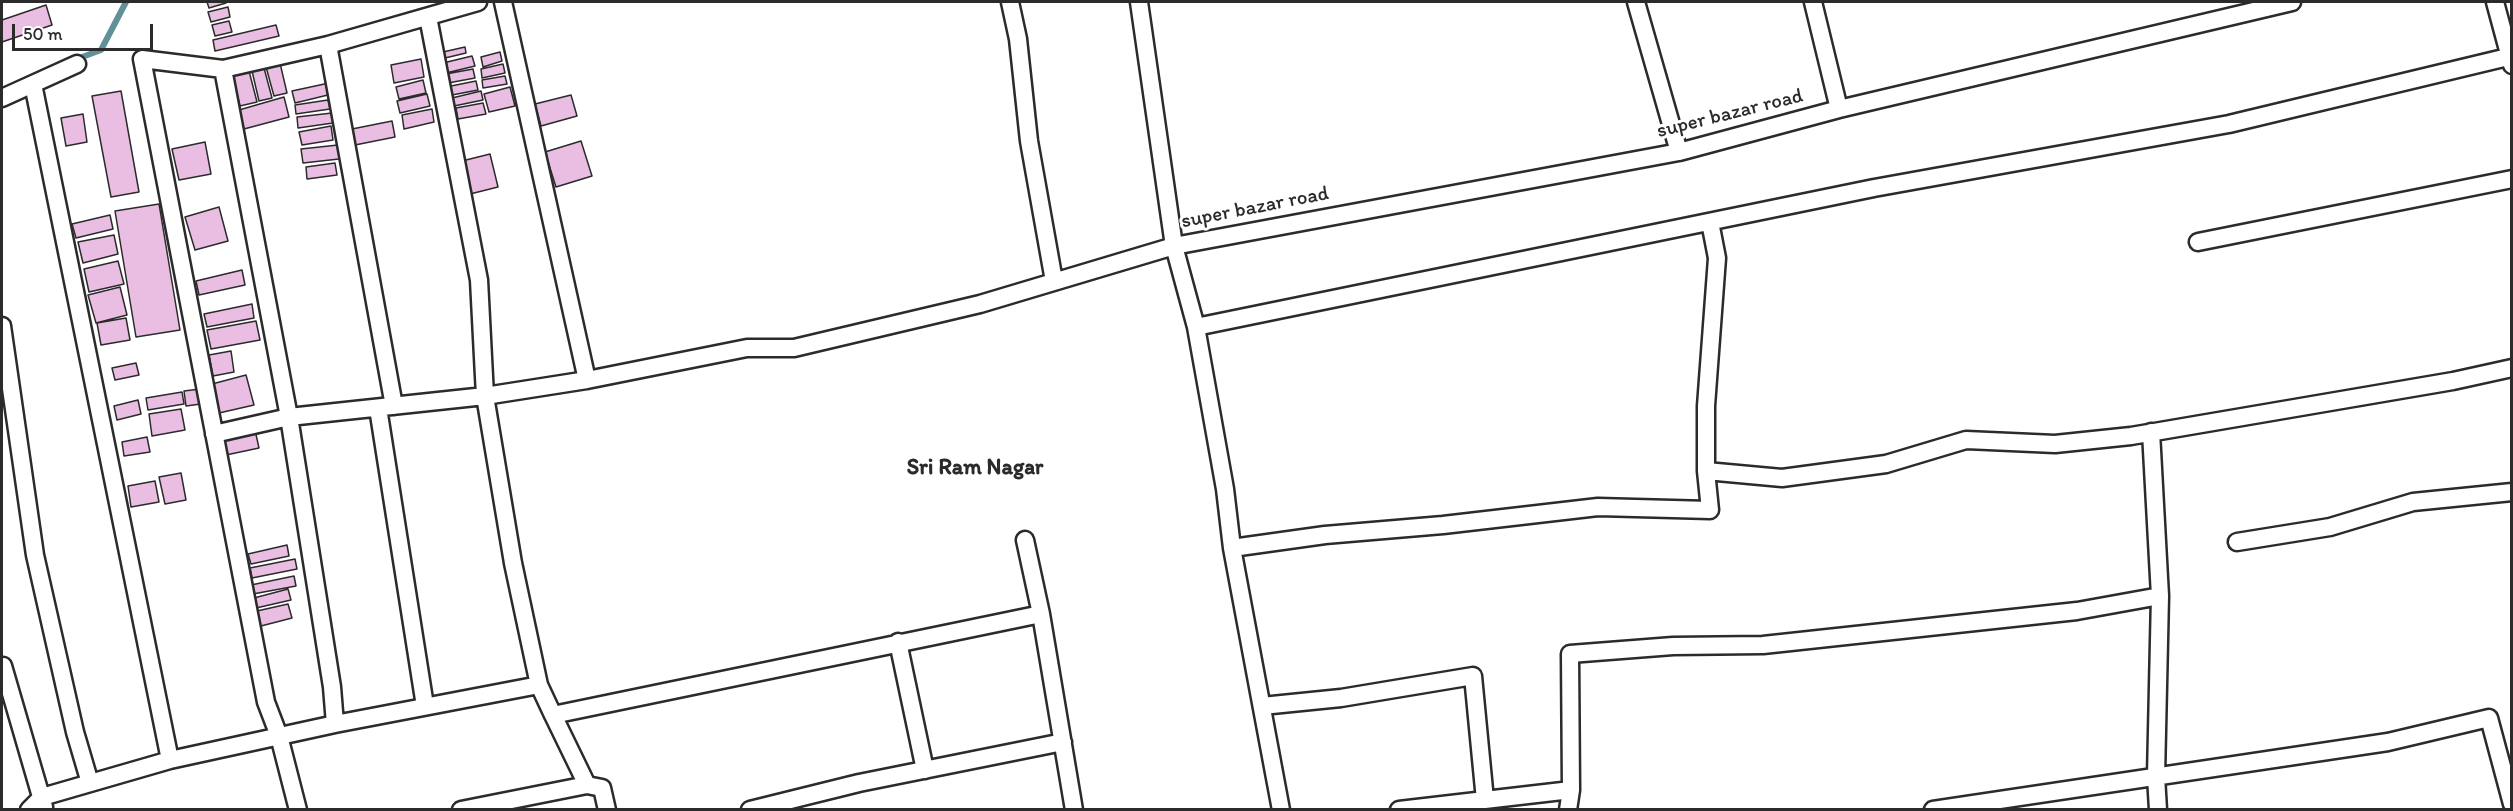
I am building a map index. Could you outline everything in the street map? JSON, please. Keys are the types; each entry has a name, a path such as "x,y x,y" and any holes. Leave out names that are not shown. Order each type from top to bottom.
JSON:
{"street":[{"path":"298,810 279,736 266,702 142,59 223,69 328,45 478,2"},
{"path":"503,2 587,380"},
{"path":"1010,2 1018,39 1029,141 1054,281"},
{"path":"1139,2 1174,246 1196,327 1225,489 1232,548 1281,810"},
{"path":"1636,2 1679,152"},
{"path":"1814,2 1839,109"},
{"name":"super bazar road","path":"214,434 289,417 485,396 587,380 747,348 794,348 980,304 1174,246 1679,152 1839,109 2292,2"},
{"path":"1196,327 1874,188 2229,124 2511,59 2495,2"},
{"path":"428,17 479,280 485,396 513,563 539,685 587,785"},
{"path":"328,45 386,407 425,706"},
{"path":"2,98 77,64"},
{"path":"223,69 289,417 332,687 335,724"},
{"path":"33,84 170,760"},
{"path":"2198,242 2511,179"},
{"path":"1232,548 1325,535 1443,525 1598,507 1710,510 1706,406 1717,258 1710,222"},
{"path":"2,326 9,431 75,732 90,783"},
{"path":"1707,471 1782,478 1886,464 1966,440 2055,444 2151,432 2453,381 2511,368"},
{"path":"2151,432 2160,596 2156,776 2158,810"},
{"path":"2237,542 2330,527 2413,502 2511,492"},
{"path":"1025,540 1041,614 1074,810"},
{"path":"1568,810 1571,790 1570,654 1673,646 1762,645 2077,611 2160,596"},
{"path":"553,715 1041,614"},
{"path":"898,642 925,770"},
{"path":"2,663 43,803"},
{"path":"1262,706 1341,698 1473,676 1485,800"},
{"path":"30,810 90,783 170,760 335,724 539,685"},
{"path":"1933,810 2388,742 2489,718 2511,804"},
{"path":"750,810 859,783 1063,742"},
{"path":"461,810 587,785 602,788 607,810"},
{"path":"1399,810 1571,790"}],"building":[{"path":"207,2 225,2 226,3 209,8"},
{"path":"46,5 52,25 2,42 2,20"},
{"path":"228,7 230,17 211,22 208,12"},
{"path":"229,21 232,32 215,36 212,25"},
{"path":"276,25 279,36 215,51 213,40"},
{"path":"465,47 466,53 445,58 443,52"},
{"path":"500,52 502,61 483,67 481,57"},
{"path":"472,56 475,66 446,73 443,63"},
{"path":"421,59 424,77 394,83 391,65"},
{"path":"280,63 287,93 274,96 266,67"},
{"path":"503,64 505,73 482,78 481,69"},
{"path":"264,68 272,98 259,101 252,71"},
{"path":"473,69 475,78 448,83 446,74"},
{"path":"249,71 257,102 240,106 232,75"},
{"path":"505,76 507,84 483,88 482,80"},
{"path":"423,80 426,93 399,99 396,87"},
{"path":"476,81 478,90 452,95 451,86"},
{"path":"329,83 332,94 295,103 292,91"},
{"path":"510,87 515,106 489,112 484,94"},
{"path":"121,91 139,192 111,197 92,96"},
{"path":"481,91 483,100 454,106 452,98"},
{"path":"427,94 430,106 400,113 397,101"},
{"path":"571,95 577,116 541,126 535,104"},
{"path":"284,97 289,117 244,129 239,110"},
{"path":"328,100 330,109 296,114 295,105"},
{"path":"483,103 486,114 458,119 456,108"},
{"path":"432,109 434,122 404,129 402,115"},
{"path":"332,113 333,123 298,128 297,117"},
{"path":"83,114 87,142 66,146 61,118"},
{"path":"392,121 395,137 355,145 352,129"},
{"path":"331,126 333,140 302,145 299,132"},
{"path":"581,141 592,176 556,187 545,152"},
{"path":"205,142 211,174 179,180 172,149"},
{"path":"338,145 339,159 303,163 301,149"},
{"path":"490,154 498,187 470,194 462,161"},
{"path":"335,163 337,175 307,179 306,167"},
{"path":"159,204 180,330 136,337 115,211"},
{"path":"219,207 228,241 195,250 185,217"},
{"path":"110,215 113,229 76,238 72,224"},
{"path":"114,235 118,254 83,263 78,242"},
{"path":"118,261 124,284 89,292 84,269"},
{"path":"242,270 245,285 199,295 196,281"},
{"path":"120,287 127,315 96,323 88,295"},
{"path":"252,304 254,318 207,327 204,314"},
{"path":"126,318 130,340 101,345 97,323"},
{"path":"256,321 260,340 211,349 207,330"},
{"path":"231,351 234,372 213,376 209,355"},
{"path":"136,363 139,375 115,380 112,368"},
{"path":"246,375 254,405 219,413 212,384"},
{"path":"200,389 201,404 186,406 184,391"},
{"path":"182,392 184,404 148,410 146,398"},
{"path":"138,400 141,414 117,420 114,406"},
{"path":"181,409 185,430 152,436 149,414"},
{"path":"255,430 259,448 226,455 222,436"},
{"path":"147,437 150,452 124,456 122,442"},
{"path":"181,473 186,500 165,504 159,477"},
{"path":"155,481 159,502 131,507 128,486"},
{"path":"287,545 289,556 251,564 248,554"},
{"path":"295,559 297,569 252,578 250,568"},
{"path":"294,576 296,586 253,594 251,585"},
{"path":"288,589 291,600 256,608 254,598"},
{"path":"288,604 292,618 261,626 257,611"}],"waterway":[{"path":"74,60 101,50 126,2"}],"district":[{"name":"Sri Ram Nagar","path":"975,468"}]}
